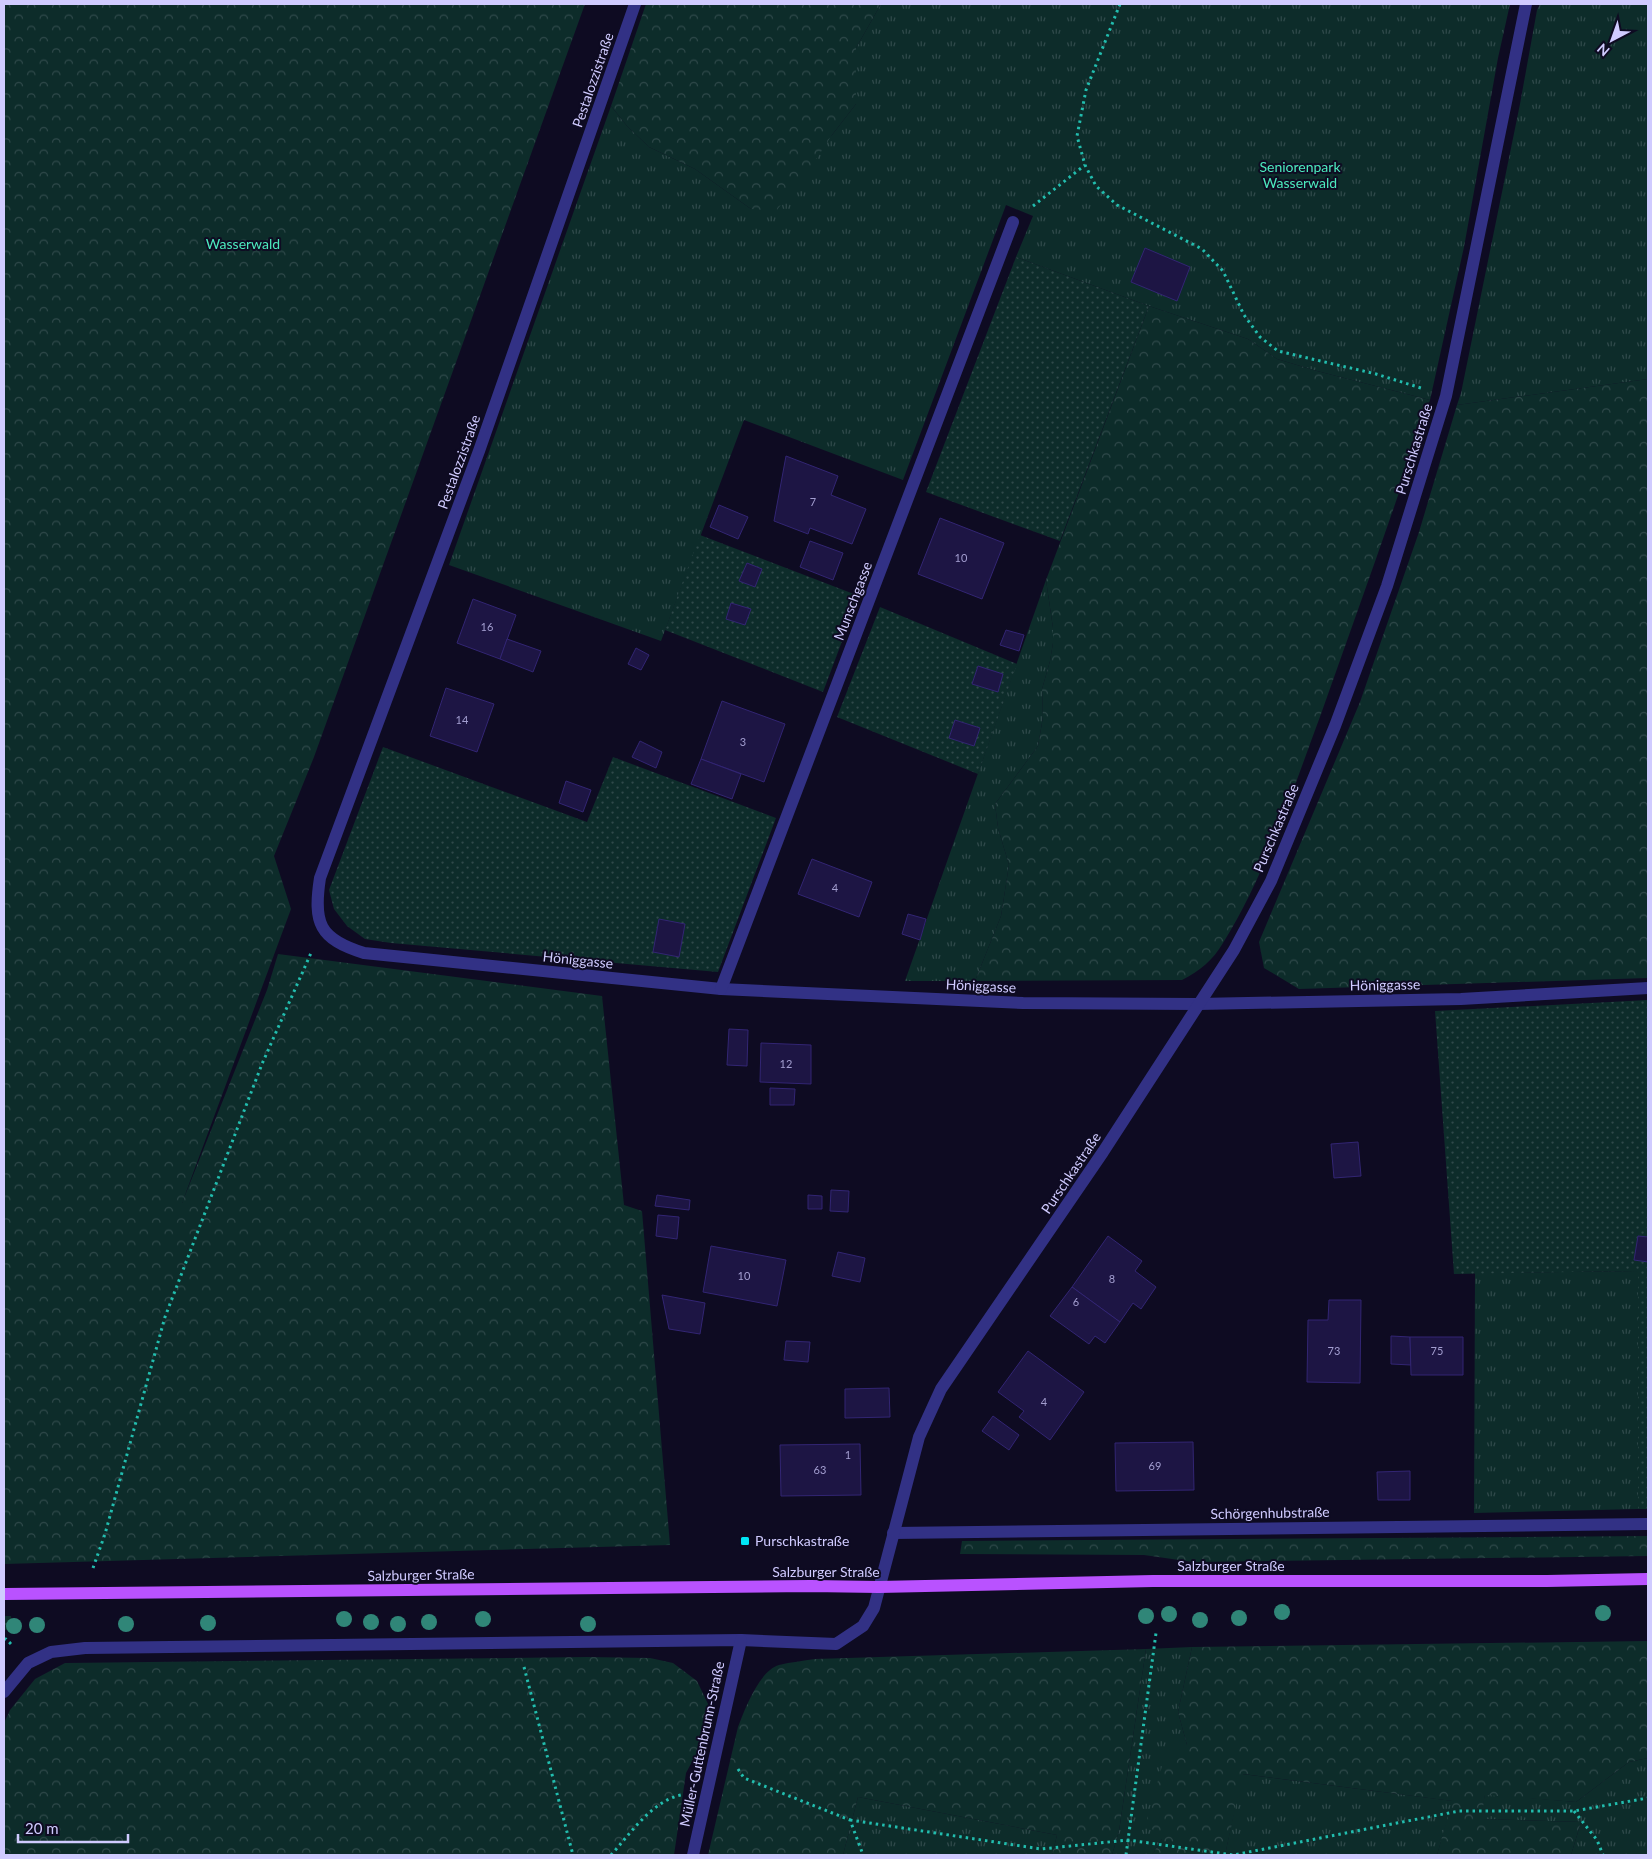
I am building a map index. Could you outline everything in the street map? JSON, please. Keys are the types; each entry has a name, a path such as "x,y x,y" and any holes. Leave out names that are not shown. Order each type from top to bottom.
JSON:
{"main road":[{"name":"Salzburger Straße","path":"4,1594 800,1586 879,1587 1153,1581 1547,1581 1648,1579"}],"street":[{"name":"Pestalozzistraße","path":"322,929 316,903 320,878 479,451 635,4"},
{"name":"Purschkastraße","path":"741,1640 836,1644 863,1626 874,1608 919,1436 941,1389 1104,1152 1163,1062 1234,950 1271,881 1335,726 1387,586 1446,396 1526,4"},
{"name":"Munschgasse","path":"721,990 1013,222"},
{"name":"Höniggasse","path":"322,929 343,946 364,953 721,990 1023,1003 1198,1004 1461,999 1648,988"},
{"name":"Schörgenhubstraße","path":"893,1533 1648,1524"},
{"path":"4,1692 28,1663 51,1652 85,1648 741,1640"},
{"name":"Müller-Guttenbrunn-Straße","path":"693,1855 741,1640"}],"path":[{"path":"1120,4 1086,90 1077,136 1085,165 1096,186 1117,205 1202,249 1223,271 1244,315 1260,337 1278,351 1376,374 1446,396"},
{"path":"1013,222 1085,165"},
{"path":"84,1594 105,1534 165,1317 262,1064 322,929"},
{"path":"1126,1855 1156,1633"},
{"path":"519,1644 573,1855"},
{"path":"719,1742 744,1778 850,1820 1041,1849 1128,1840 1233,1855 1459,1811 1574,1810 1648,1798"},
{"path":"611,1855 653,1810 673,1796 709,1788"},
{"path":"1574,1810 1597,1840 1603,1855"},
{"path":"850,1820 862,1852 861,1855"}],"green space":[{"name":"Wasserwald","path":"4,4 585,4 314,757 274,856 291,909 182,1203 267,990 278,954 602,996 624,1205 642,1211 670,1545 4,1564"},
{"path":"646,4 881,4 856,48 856,104 832,135 807,173 776,211 751,209 695,169 649,147 627,126 611,106"},
{"name":"Seniorenpark Wasserwald","path":"881,4 1510,4 1498,58 1464,247 1430,400 1277,359 1248,339 1149,306 1016,257 1033,216 1006,205 903,480 744,420 661,641 449,565 611,106 627,126 649,147 695,169 751,209 832,135 856,104 856,48"},
{"path":"1540,4 1648,4 1648,379 1457,405 1520,104 1537,10"},
{"path":"1016,257 1149,306 1060,541 926,492"},
{"path":"1149,306 1248,339 1277,359 1430,400 1363,596 1278,831 1253,889 1215,955 1195,973 1182,980 975,981 1001,916 1009,865 998,828 995,804 1038,746 1043,717 1042,689 1053,643 1053,628 1046,580"},
{"path":"1648,379 1648,978 1299,989 1264,968 1259,942 1360,702 1419,532 1457,405"},
{"path":"700,535 859,596 823,692 665,630"},
{"path":"1046,580 1053,628 1053,643 1042,689 1043,717 1038,746 995,804 998,828 1009,865 1001,916 975,981 905,981"},
{"path":"880,607 1017,664 978,774 837,717"},
{"path":"383,747 587,822 613,757 776,818 718,972 391,943 365,939 347,926 334,909 329,890"},
{"path":"1648,1000 1648,1509 1638,1509 1638,1271 1454,1274 1435,1011"},
{"path":"1638,1271 1638,1509 1474,1513 1475,1273"},
{"path":"1648,1536 1648,1556 1193,1562 1144,1555 960,1554 962,1541"},
{"path":"4,1616 11,1616 12,1630 4,1630"},
{"path":"1648,1641 1648,1758 1629,1762 1576,1802 1485,1795 1481,1819 1581,1822 1571,1855 1437,1855 1452,1801 1243,1774 1225,1855 1152,1855 1162,1839 1146,1823 1164,1759 1187,1745 1178,1712 1192,1647"},
{"path":"1192,1647 1178,1712 1187,1745 1162,1839 1152,1855 1112,1855 1119,1831 1146,1649"},
{"path":"1146,1649 1119,1831 1112,1855 1052,1855 1057,1835 858,1797 843,1855 708,1855 738,1727 759,1683 765,1675 779,1665 815,1659"},
{"path":"587,1657 650,1658 673,1663 697,1681 708,1704 702,1743 686,1773 674,1855 4,1855 4,1723 10,1710 35,1679 65,1663"},
{"path":"1648,1758 1648,1855 1571,1855 1581,1822 1480,1819 1485,1794 1576,1802 1629,1762"},
{"path":"1242,1774 1453,1801 1437,1855 1225,1855"},
{"path":"858,1797 1057,1835 1052,1855 843,1855"}],"building":[{"path":"1145,248 1190,267 1177,301 1131,282"},
{"path":"786,456 838,476 831,495 866,509 852,544 810,528 808,534 774,521"},
{"path":"719,505 748,517 738,539 710,527"},
{"path":"940,518 1004,543 982,599 918,574"},
{"path":"810,541 843,553 833,580 800,567"},
{"path":"747,563 762,569 755,587 739,581"},
{"path":"473,599 516,615 500,659 457,643"},
{"path":"731,603 751,609 745,625 726,619"},
{"path":"1006,630 1024,635 1019,651 1000,645"},
{"path":"507,639 541,651 533,672 500,659"},
{"path":"636,648 649,655 641,670 628,664"},
{"path":"978,666 1003,674 998,692 972,684"},
{"path":"446,688 494,704 477,752 430,736"},
{"path":"722,701 785,724 764,782 701,759"},
{"path":"955,720 980,728 974,746 949,738"},
{"path":"640,741 662,752 656,768 632,757"},
{"path":"701,759 741,774 732,799 691,784"},
{"path":"566,781 591,790 583,812 559,803"},
{"path":"812,859 872,882 859,917 798,894"},
{"path":"908,914 926,919 920,940 902,934"},
{"path":"659,919 685,924 679,957 653,952"},
{"path":"729,1029 748,1030 747,1066 727,1065"},
{"path":"761,1043 811,1045 811,1084 760,1082"},
{"path":"770,1088 795,1089 794,1105 770,1105"},
{"path":"1358,1142 1361,1176 1334,1178 1331,1144"},
{"path":"831,1190 849,1191 848,1212 830,1211"},
{"path":"657,1195 690,1200 689,1210 655,1206"},
{"path":"808,1195 822,1196 822,1209 808,1209"},
{"path":"658,1215 679,1217 677,1239 656,1236"},
{"path":"1108,1236 1142,1261 1135,1271 1156,1287 1141,1309 1133,1303 1120,1322 1072,1287"},
{"path":"1638,1236 1648,1237 1648,1262 1634,1260"},
{"path":"711,1246 786,1260 777,1306 703,1292"},
{"path":"838,1252 865,1258 860,1282 832,1276"},
{"path":"1072,1287 1120,1322 1105,1343 1095,1336 1089,1344 1050,1316"},
{"path":"662,1295 705,1303 700,1334 669,1329"},
{"path":"1329,1300 1361,1300 1360,1383 1307,1382 1308,1320 1328,1320"},
{"path":"1391,1336 1410,1337 1411,1365 1391,1364"},
{"path":"1410,1337 1463,1337 1463,1375 1411,1375"},
{"path":"786,1341 810,1342 808,1362 784,1360"},
{"path":"1028,1351 1084,1392 1050,1440 1019,1417 1024,1411 998,1392"},
{"path":"889,1388 890,1417 845,1418 845,1389"},
{"path":"993,1416 1019,1435 1009,1450 982,1431"},
{"path":"1193,1442 1194,1490 1116,1491 1115,1443"},
{"path":"860,1444 861,1495 781,1496 780,1445"},
{"path":"1410,1471 1410,1500 1378,1500 1377,1472"}],"place":[{"name":"Purschkastraße","path":"745,1541"}]}
